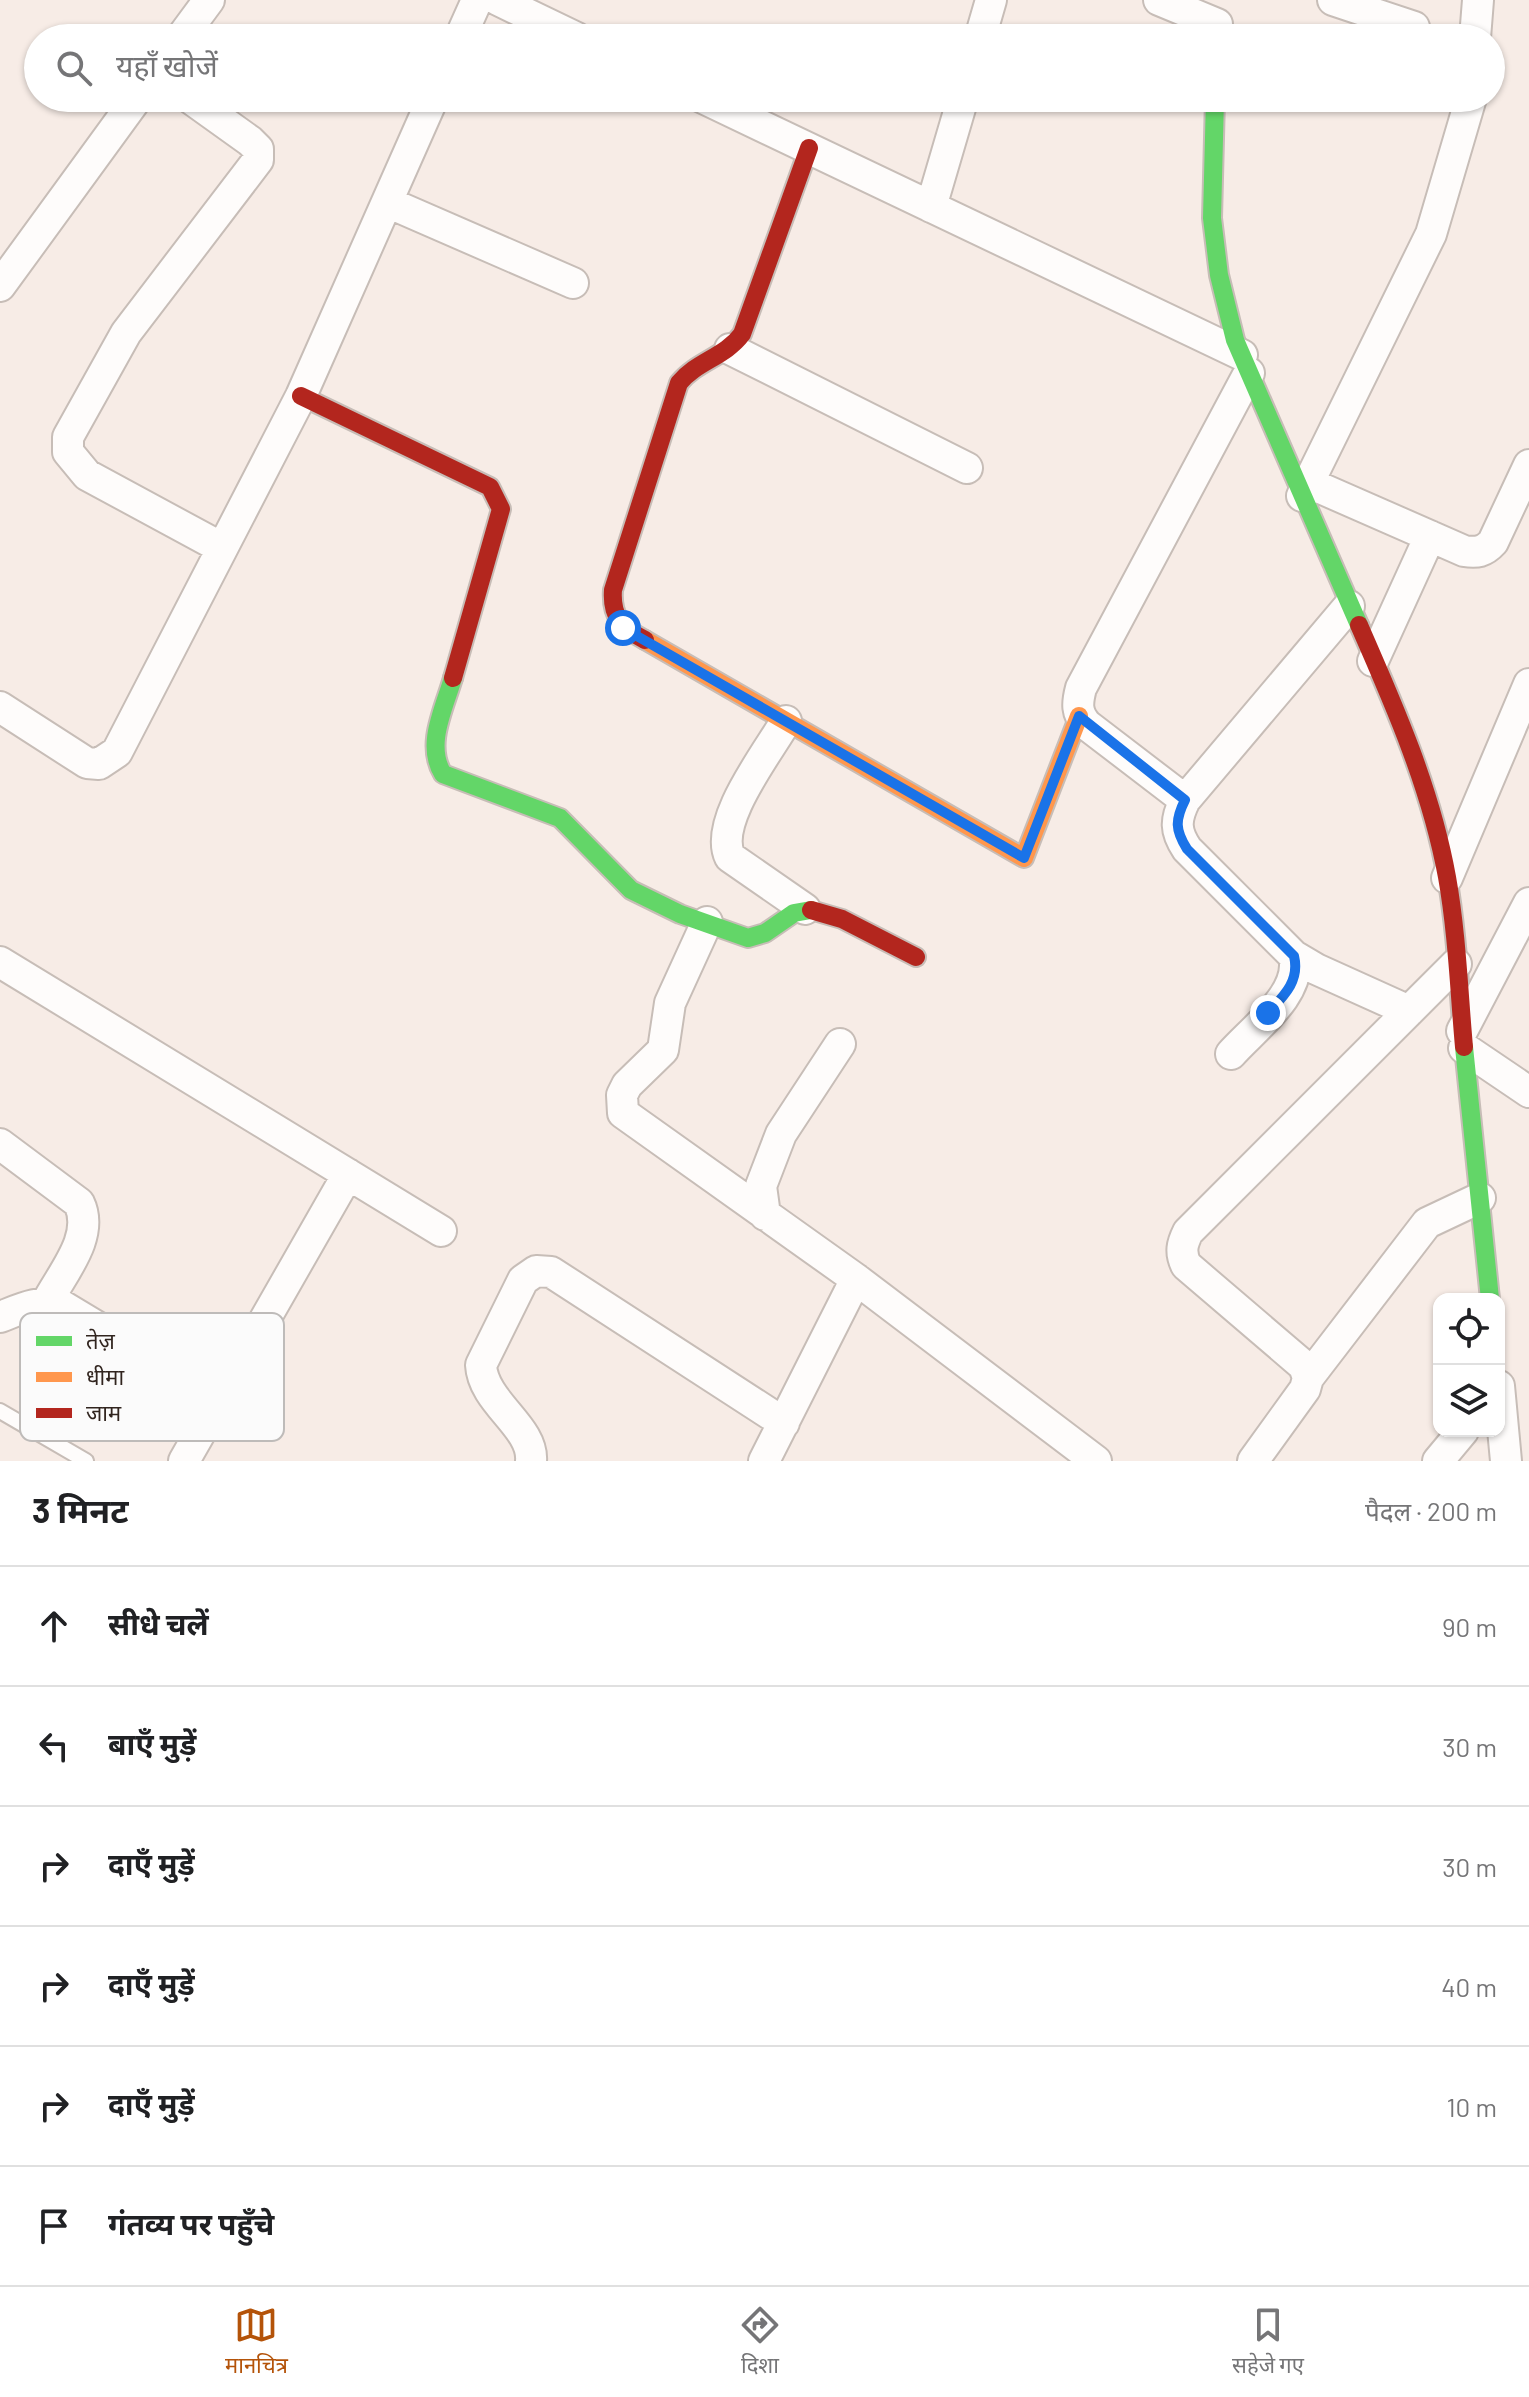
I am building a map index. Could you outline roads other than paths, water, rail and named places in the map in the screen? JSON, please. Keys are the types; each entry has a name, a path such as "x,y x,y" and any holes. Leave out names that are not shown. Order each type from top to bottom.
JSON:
{"street":[{"path":"191,24 209,0"},
{"path":"466,24 477,0"},
{"path":"498,0 548,24"},
{"path":"984,24 991,0"},
{"path":"1159,0 1216,21"},
{"path":"1333,0 1405,24"},
{"path":"1476,24 1478,0"},
{"path":"0,286 127,112"},
{"path":"210,112 250,141 258,149 258,160 126,333 68,437 68,452 87,475 222,548"},
{"path":"0,707 87,763 109,760 117,752 301,396 427,112"},
{"path":"733,112 1245,364"},
{"path":"931,207 959,112"},
{"path":"1215,112 1212,218 1219,275 1245,364 1305,490 1349,606 1400,719 1426,793 1447,878 1489,1293"},
{"path":"1305,490 1431,234 1467,112"},
{"path":"809,148 742,334 730,349 694,365 679,383 613,590 612,607 623,628 1024,858 1079,716 1077,702 1081,688 1245,364"},
{"path":"387,202 573,283"},
{"path":"730,349 967,468"},
{"path":"301,396 490,487 498,497 501,509 434,745 435,761 443,774 560,818 575,828 620,881 641,897 748,938 765,937 793,913 805,909"},
{"path":"1305,490 1464,551 1485,550 1529,465"},
{"path":"1373,661 1430,536"},
{"path":"1349,606 1185,800 1176,816 1177,834 1187,849 1294,956 1409,1011"},
{"path":"1447,878 1529,684"},
{"path":"1079,716 1185,800"},
{"path":"786,721 734,810 725,833 725,846 730,857 805,909 825,912 916,957"},
{"path":"1463,1039 1529,903"},
{"path":"707,922 670,1003 663,1050 627,1085 622,1095 623,1113 856,1279 1096,1461"},
{"path":"1231,1054 1286,993 1298,969 1294,956"},
{"path":"0,962 441,1231"},
{"path":"1308,1378 1304,1366 1186,1265 1181,1255 1182,1243 1188,1232 1456,964"},
{"path":"1463,1039 1529,1092"},
{"path":"765,1215 761,1186 781,1134 840,1044"},
{"path":"0,1144 79,1203 86,1217 84,1232 47,1302"},
{"path":"269,1313 348,1174"},
{"path":"1253,1461 1305,1389 1308,1378 1427,1223 1480,1198"},
{"path":"534,1459 527,1440 488,1391 481,1365 523,1280 536,1271 551,1272 784,1423"},
{"path":"772,1458 784,1423 856,1279"},
{"path":"0,1317 47,1302 61,1305 74,1313"},
{"path":"1438,1461 1458,1437"},
{"path":"1504,1437 1506,1461"},
{"path":"184,1461 195,1441"}],"lane":[{"path":"0,1411 20,1423"},
{"path":"52,1441 86,1461"}]}
